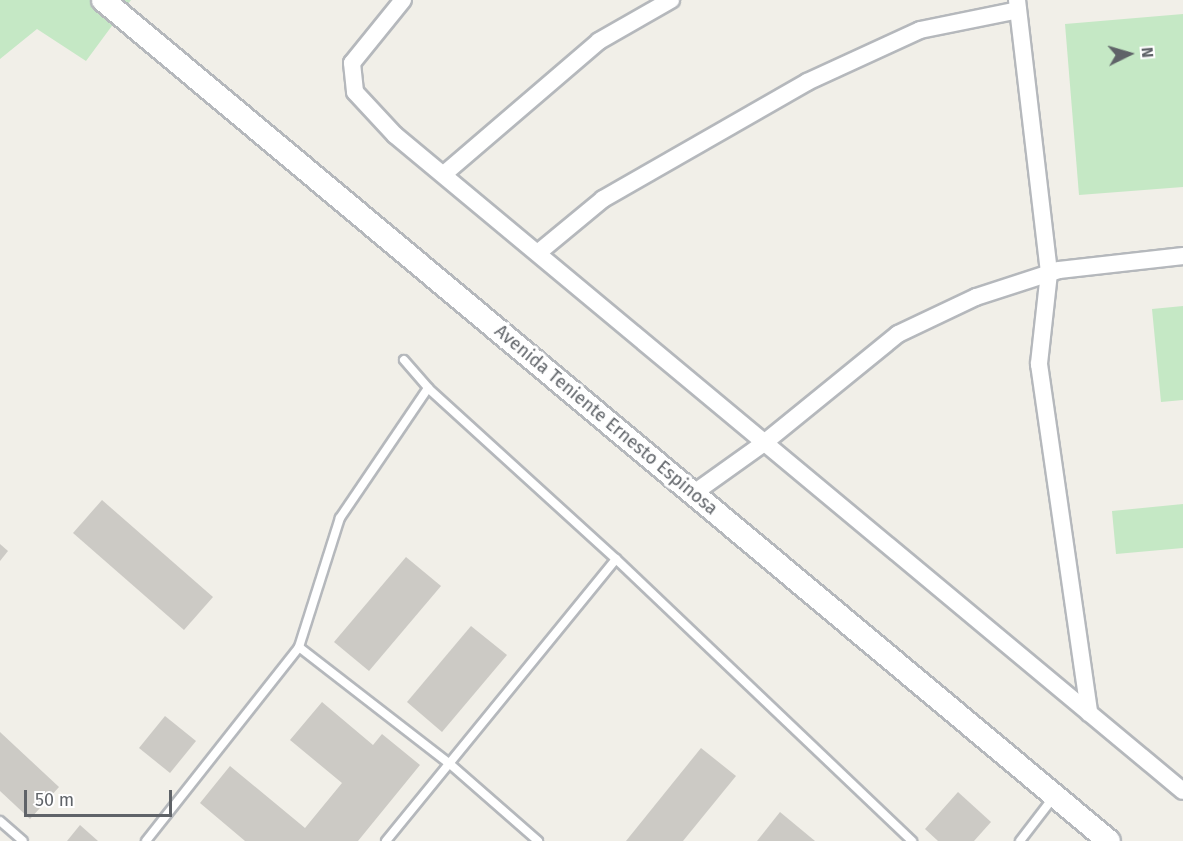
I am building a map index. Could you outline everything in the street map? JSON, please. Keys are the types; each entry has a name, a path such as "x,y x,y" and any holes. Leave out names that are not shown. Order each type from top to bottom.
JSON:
{"main road":[{"name":"Avenida Teniente Ernesto Espinosa","path":"106,3 1056,795 1108,841"}],"street":[{"path":"403,0 352,63 355,92 395,135 539,252 764,443 1183,791"},
{"path":"444,174 599,41 671,0"},
{"path":"539,252 603,199 807,82 920,30 1018,5 1048,273 1039,364 1089,713"},
{"path":"694,494 764,443 898,334 976,297 1048,273 1183,256"}],"lane":[{"path":"404,360 428,388 616,559 912,841"},
{"path":"146,841 299,647 340,518 428,388"},
{"path":"386,841 616,559"},
{"path":"299,647 450,765 538,841"},
{"path":"1020,841 1056,795"},
{"path":"0,821 23,841"}],"green space":[{"path":"0,0 131,0 86,61 37,29 0,59"},
{"path":"1183,14 1183,187 1079,195 1065,24"},
{"path":"1183,306 1183,400 1161,402 1152,309"},
{"path":"1183,504 1183,548 1116,554 1112,511"}],"building":[{"path":"102,500 213,597 184,630 73,533"},
{"path":"0,544 8,551 0,561"},
{"path":"406,557 441,586 369,671 334,642"},
{"path":"471,626 507,655 442,732 407,702"},
{"path":"322,702 373,745 382,734 420,765 358,841 245,841 200,803 230,766 305,828 342,783 290,740"},
{"path":"165,716 196,741 170,773 139,748"},
{"path":"0,732 59,787 30,819 0,791"},
{"path":"701,748 736,776 683,841 626,841"},
{"path":"958,792 991,822 974,841 938,841 925,829"},
{"path":"780,812 815,841 757,841"},
{"path":"80,825 98,841 67,841"}]}
